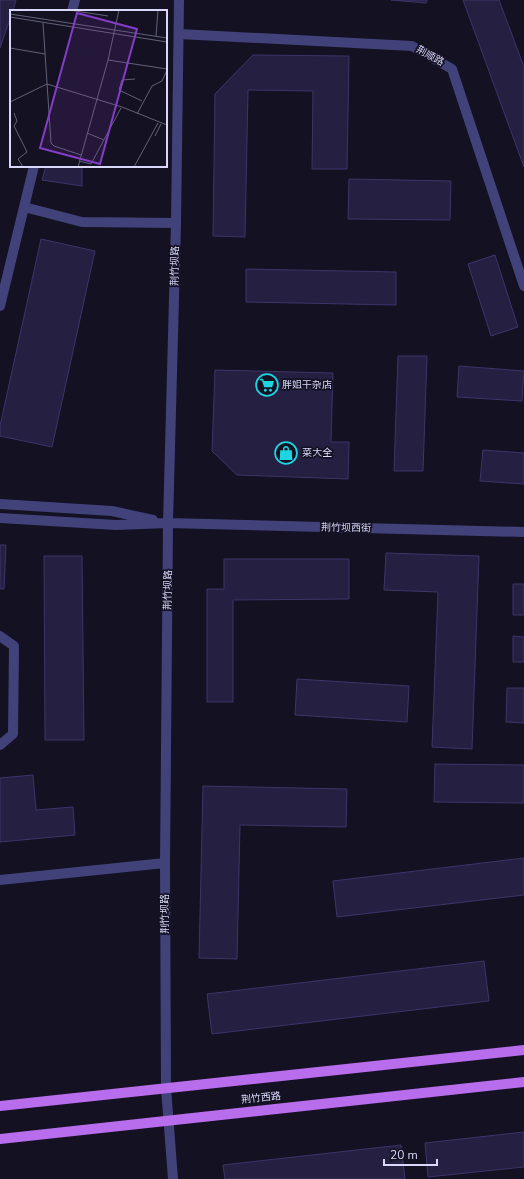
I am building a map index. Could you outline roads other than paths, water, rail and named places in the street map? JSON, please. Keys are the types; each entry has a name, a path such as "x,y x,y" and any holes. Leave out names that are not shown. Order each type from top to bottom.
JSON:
{"main road":[{"name":"荆竹西路","path":"0,1106 524,1050"},
{"name":"荆竹西路","path":"0,1139 524,1082"}],"street":[{"path":"72,10 75,0"},
{"name":"荆竹坝路","path":"173,1179 166,1088 165,863 168,523 180,0"},
{"name":"荆顺路","path":"179,34 412,46 452,69 524,286"},
{"path":"0,306 34,167"},
{"path":"24,207 82,222 176,223"},
{"path":"0,504 112,511 168,523"},
{"path":"0,518 116,525 168,523"},
{"name":"荆竹坝西街","path":"168,523 524,532"},
{"path":"0,636 14,646 13,734 0,745"},
{"path":"0,880 165,863"}],"place":[{"name":"胖姐干杂店","path":"267,385"},
{"name":"菜大全","path":"286,453"}]}
